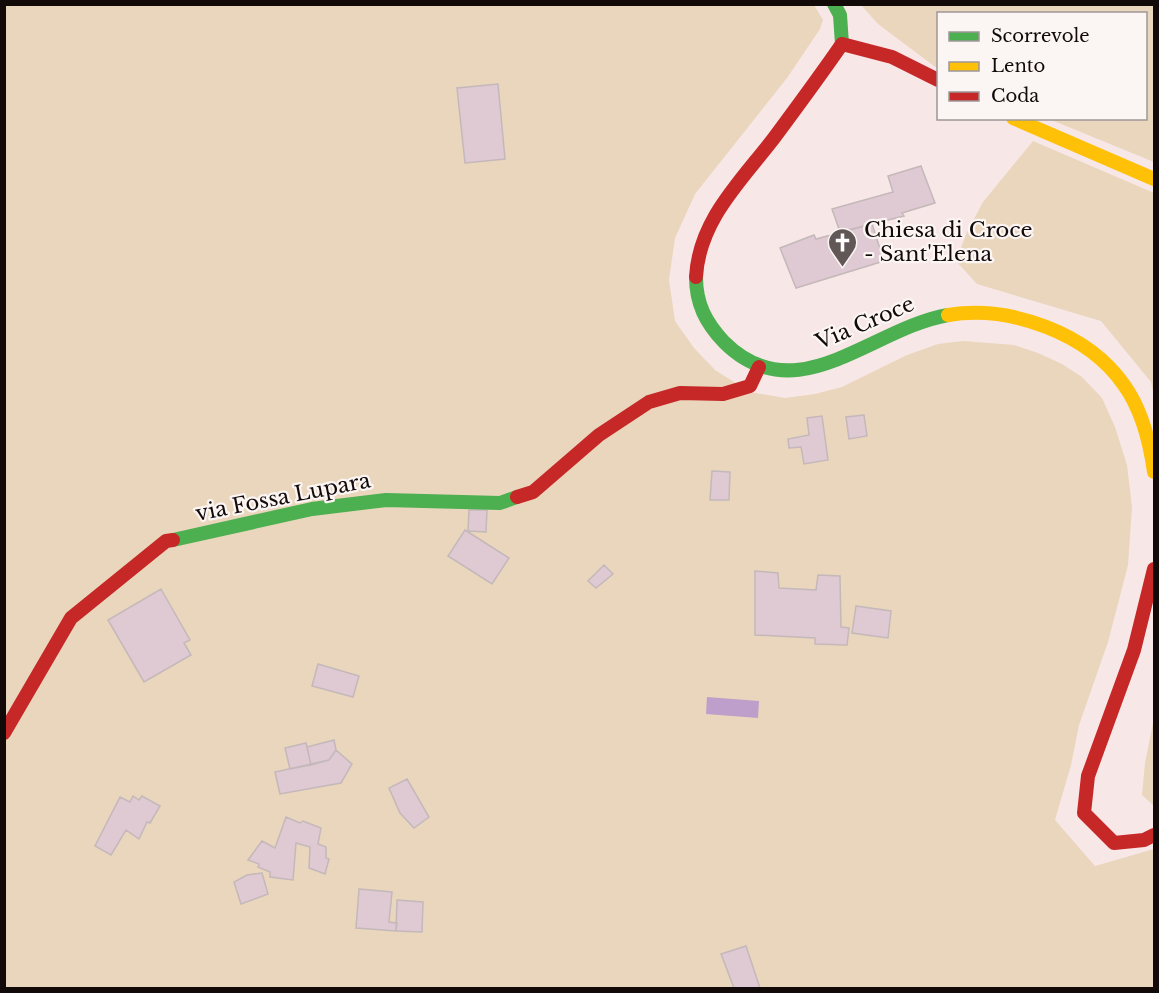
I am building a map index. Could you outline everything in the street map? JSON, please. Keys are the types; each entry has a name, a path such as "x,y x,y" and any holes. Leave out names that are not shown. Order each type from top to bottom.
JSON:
{"street":[{"path":"834,4 840,15 842,44 892,57 937,79"},
{"name":"Via Croce","path":"842,44 808,94 718,208 701,246 696,280 701,310 715,332 732,350 759,367 786,371 833,362 896,330 931,318 962,314 1020,319 1075,340 1099,357 1124,383 1140,418 1155,472"},
{"path":"1018,120 1155,179"},
{"name":"via Fossa Lupara","path":"4,733 71,618 166,541 312,509 376,501 500,502 533,492 599,435 649,402 680,393 723,394 750,386 759,367"},
{"path":"1155,569 1134,650 1088,776 1084,813 1114,843 1144,840 1155,835"}],"shaded area":[{"path":"5,5 814,5 823,20 820,29 787,78 695,194 675,238 669,280 675,321 694,348 715,370 750,392 785,398 815,394 842,387 907,355 938,344 963,341 1014,345 1038,353 1062,364 1082,377 1102,398 1115,427 1127,465 1132,507 1128,565 1108,642 1079,725 1071,765 1055,820 1095,866 1154,849 1154,988 5,988"},
{"path":"861,5 1154,5 1154,162 1051,120 1147,120 1147,12 937,12 937,68 878,24"},
{"path":"1033,141 1154,193 1154,396 1151,382 1101,321 977,284 956,261 967,232 983,202"},
{"path":"707,697 759,701 758,718 706,714"},
{"path":"1154,718 1154,806 1142,795 1145,763"}],"building":[{"path":"498,84 505,159 465,163 457,88"},
{"path":"921,166 935,203 902,213 904,216 840,232 832,209 893,192 888,176"},
{"path":"872,224 884,261 796,288 780,248 814,235 816,239"},
{"path":"864,415 867,436 849,439 846,417"},
{"path":"822,416 828,460 804,464 801,447 789,448 788,439 809,435 807,418"},
{"path":"712,471 730,472 729,500 710,500"},
{"path":"469,510 487,510 486,532 468,531"},
{"path":"465,530 509,558 492,584 448,556"},
{"path":"604,565 613,574 596,588 588,581"},
{"path":"755,571 778,573 779,588 816,590 818,575 840,576 841,627 849,628 847,645 815,644 815,638 755,635"},
{"path":"161,589 190,640 184,643 191,655 144,682 108,620"},
{"path":"856,606 891,611 888,638 852,633"},
{"path":"318,664 359,676 353,697 312,686"},
{"path":"334,740 336,750 329,760 311,765 307,747"},
{"path":"306,743 311,765 290,769 285,748"},
{"path":"336,750 352,764 341,783 280,794 275,772 329,760"},
{"path":"407,779 429,817 414,828 400,813 389,788"},
{"path":"133,796 139,800 142,796 160,806 150,823 147,822 139,839 126,830 111,855 95,846 120,797 130,802"},
{"path":"286,817 321,828 318,844 326,847 326,858 329,859 325,874 309,868 310,847 296,843 293,880 270,877 270,872 248,860 262,841 275,848"},
{"path":"262,873 268,894 241,904 234,882 247,875"},
{"path":"359,889 392,892 389,922 397,923 396,931 356,928"},
{"path":"397,900 423,902 422,932 396,931"},
{"path":"746,946 760,988 734,988 721,954"}],"traffic: fast":[{"path":"834,4 840,15 842,44"},
{"path":"696,277 696,287 703,312 724,342 751,362 779,370 806,369 834,360 920,323 948,315"},
{"path":"173,540 312,509 386,500 500,503 517,497"}],"traffic: slow":[{"path":"1018,120 1154,179"},
{"path":"948,315 997,314 1021,319 1069,337 1090,351 1109,367 1124,385 1136,405 1144,427 1154,472"}],"traffic: jam":[{"path":"696,277 699,256 713,219 842,44"},
{"path":"842,44 892,57 937,80"},
{"path":"517,497 533,492 599,435 649,402 680,393 723,394 750,386 759,367"},
{"path":"4,733 71,618 166,541 173,540"},
{"path":"1154,569 1134,650 1088,776 1084,813 1114,843 1144,840 1154,835"}],"place":[{"name":"Chiesa di Croce - Sant'Elena","path":"843,268"}]}
